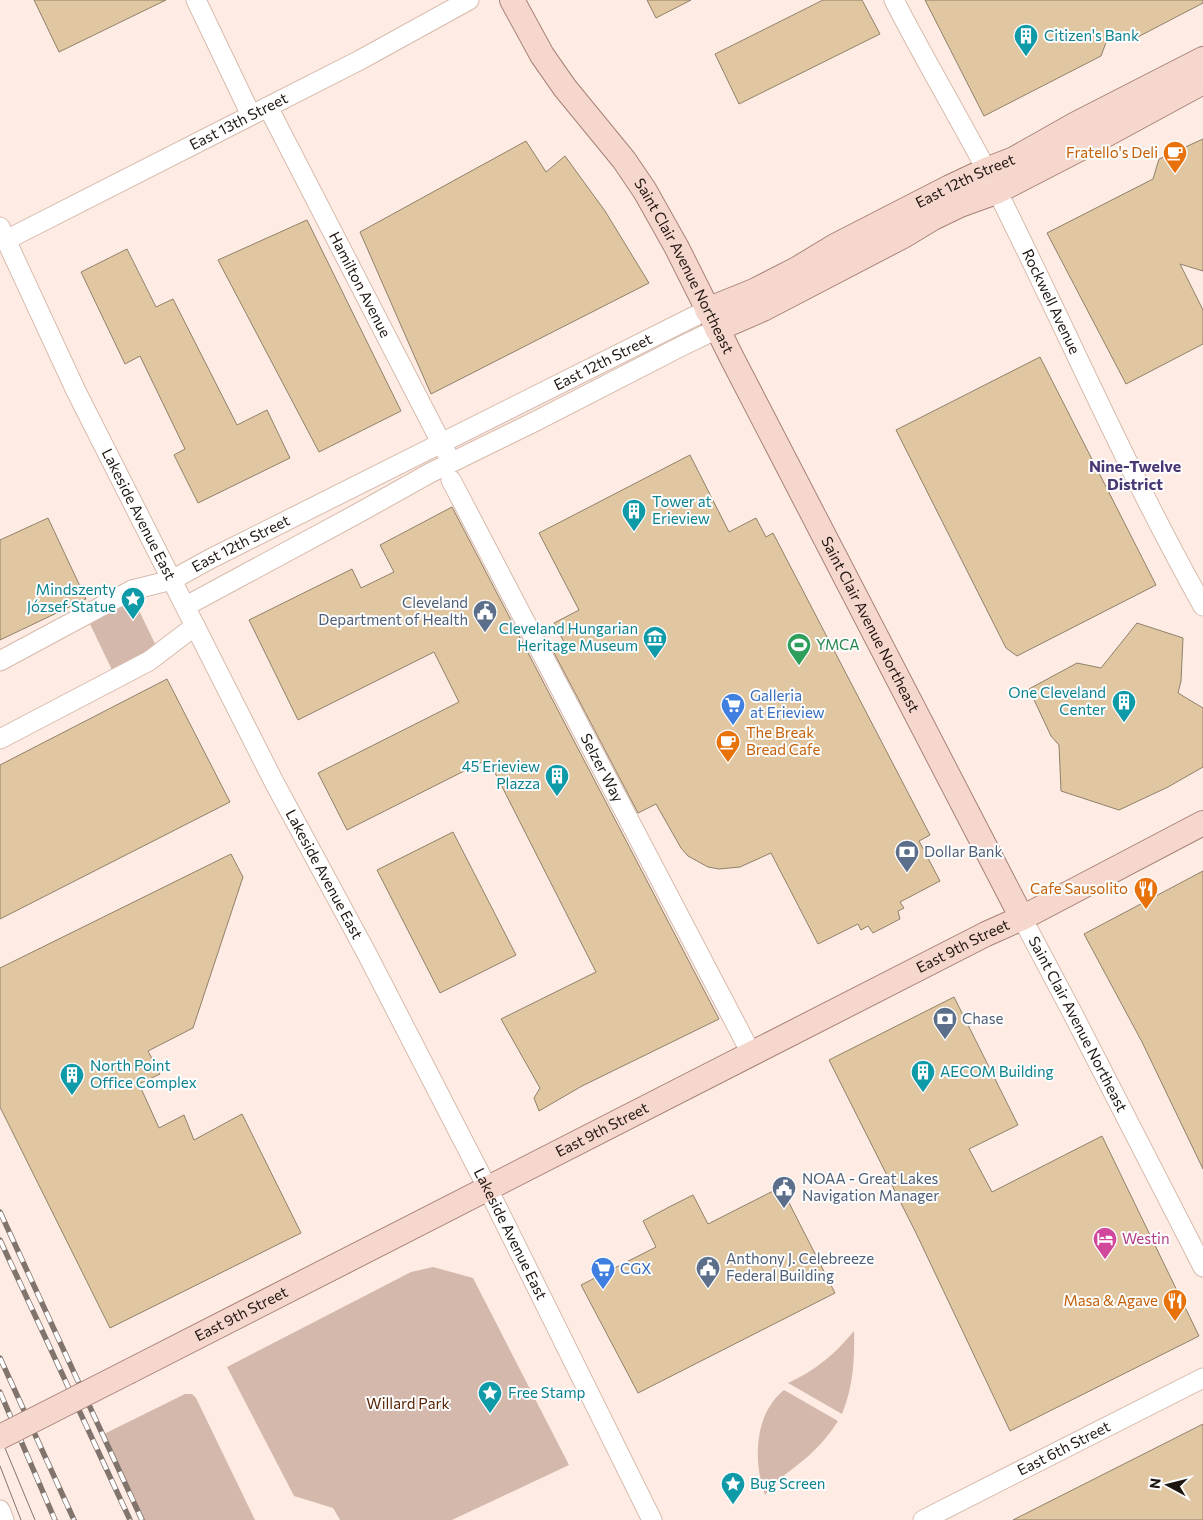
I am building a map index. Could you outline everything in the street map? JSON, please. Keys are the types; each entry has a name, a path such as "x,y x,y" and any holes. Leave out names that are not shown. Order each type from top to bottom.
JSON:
{"main road":[{"name":"Saint Clair Avenue Northeast","path":"512,0 542,55 565,88 619,153 645,191 677,248 712,320 1022,918"},
{"name":"East 12th Street","path":"712,320 754,291 835,246 986,170 1014,159 1076,124 1203,58"},
{"name":"East 12th Street","path":"712,320 763,309 905,235 933,218 960,205 996,192 1203,82"},
{"name":"East 9th Street","path":"0,1437 986,934 1022,918 1203,823"}],"street":[{"name":"Hamilton Avenue","path":"196,0 260,111 441,443 451,471"},
{"name":"East 13th Street","path":"3,233 260,111 360,60 469,0"},
{"name":"Rockwell Avenue","path":"894,0 986,170 1127,460 1203,606"},
{"name":"Lakeside Avenue East","path":"3,233 76,391 274,782 372,962 488,1189 652,1520"},
{"name":"East 12th Street","path":"0,660 132,590 172,580 441,443 712,320"},
{"name":"East 12th Street","path":"186,606 451,471 536,421 680,347 712,320"},
{"name":"Selzer Way","path":"451,471 752,1055"},
{"path":"0,739 149,661 196,626"},
{"name":"Saint Clair Avenue Northeast","path":"1022,918 1203,1268"},
{"name":"East 6th Street","path":"924,1520 1203,1378"},
{"path":"0,1510 4,1520"}],"green space":[{"path":"134,600 158,650 113,672 89,622"},
{"name":"Willard Park","path":"433,1267 473,1278 569,1465 452,1520 340,1520 333,1508 294,1496 227,1367 411,1272"},
{"path":"854,1331 854,1352 849,1394 842,1414 788,1383 824,1361"},
{"path":"784,1390 838,1421 816,1449 777,1482 765,1495 759,1468 759,1439 767,1412 774,1400"},
{"path":"185,1394 192,1394 196,1398 255,1520 143,1520 102,1435"}],"building":[{"path":"34,0 166,0 59,52"},
{"path":"647,0 691,0 656,18"},
{"path":"823,0 862,0 880,34 739,104 715,54"},
{"name":"Citizen's Bank","path":"925,0 1203,0 1203,3 1132,40 1110,32 1101,56 984,116"},
{"path":"1203,139 1203,271 1180,264 1203,310 1203,344 1126,384 1047,233 1153,179 1159,159"},
{"path":"526,141 546,172 565,156 605,211 649,283 431,394 360,232"},
{"path":"307,220 401,411 319,452 218,260"},
{"path":"127,249 156,307 173,299 237,425 267,410 290,458 198,503 174,455 185,449 140,356 125,364 81,272"},
{"path":"1040,357 1156,585 1017,656 1006,648 896,430"},
{"name":"Galleria at Erieview","path":"690,455 729,532 756,518 766,537 773,533 930,835 919,841 940,881 900,902 904,908 898,911 900,919 873,933 868,926 861,930 858,924 818,944 771,853 740,867 719,869 708,867 688,856 681,848 656,804 638,813 552,649 564,642 554,623 579,610 539,533"},
{"name":"45 Erieview Plazza","path":"452,507 719,1019 582,1086 539,1111 534,1098 540,1088 501,1019 596,972 488,759 347,830 318,773 459,702 434,652 298,720 249,620 352,569 361,588 394,572 380,545"},
{"path":"48,518 86,599 0,640 0,540"},
{"name":"One Cleveland Center","path":"1137,623 1183,638 1181,681 1178,693 1203,708 1203,767 1168,787 1119,810 1061,791 1059,745 1051,736 1029,689 1077,663 1101,668"},
{"path":"167,679 230,802 0,919 0,765"},
{"path":"453,832 516,955 440,993 377,870"},
{"name":"North Point Office Complex","path":"231,854 243,877 193,1028 148,1051 160,1074 139,1084 159,1128 184,1115 194,1140 242,1114 301,1233 110,1328 0,1107 0,968"},
{"path":"1203,871 1203,1169 1142,1042 1084,934"},
{"path":"954,997 1018,1125 969,1149 992,1192 1102,1136 1199,1336 1010,1431 916,1233 829,1060"},
{"name":"Anthony J. Celebreeze Federal Building","path":"781,1187 835,1293 638,1393 581,1285 656,1247 643,1221 693,1195 708,1224"},
{"path":"1203,1424 1203,1520 1013,1520"}],"tram line":[{"path":"0,1436 35,1520"},
{"path":"0,1466 21,1520"}],"railway":[{"path":"0,1212 142,1520"},
{"path":"0,1240 130,1520"},
{"path":"0,1358 74,1520"},
{"path":"0,1392 55,1520"}],"place":[{"name":"Citizen's Bank","path":"1026,57"},
{"name":"Fratello's Deli","path":"1175,174"},
{"name":"Tower at Erieview","path":"634,532"},
{"name":"Mindszenty József Statue","path":"133,620"},
{"name":"Cleveland Department of Health","path":"485,633"},
{"name":"Cleveland Hungarian Heritage Museum","path":"655,659"},
{"name":"YMCA","path":"799,666"},
{"name":"One Cleveland Center","path":"1124,723"},
{"name":"Galleria at Erieview","path":"733,726"},
{"name":"The Break Bread Cafe","path":"728,763"},
{"name":"45 Erieview Plazza","path":"557,797"},
{"name":"Dollar Bank","path":"907,873"},
{"name":"Cafe Sausolito","path":"1146,910"},
{"name":"Chase","path":"945,1040"},
{"name":"AECOM Building","path":"923,1093"},
{"name":"North Point Office Complex","path":"72,1096"},
{"name":"NOAA - Great Lakes Navigation Manager","path":"784,1209"},
{"name":"Westin","path":"1105,1260"},
{"name":"Anthony J. Celebreeze Federal Building","path":"708,1289"},
{"name":"CGX","path":"603,1290"},
{"name":"Masa & Agave","path":"1175,1322"},
{"name":"Free Stamp","path":"490,1414"},
{"name":"Bug Screen","path":"733,1505"}],"district":[{"name":"Nine-Twelve District","path":"1135,475"}]}
